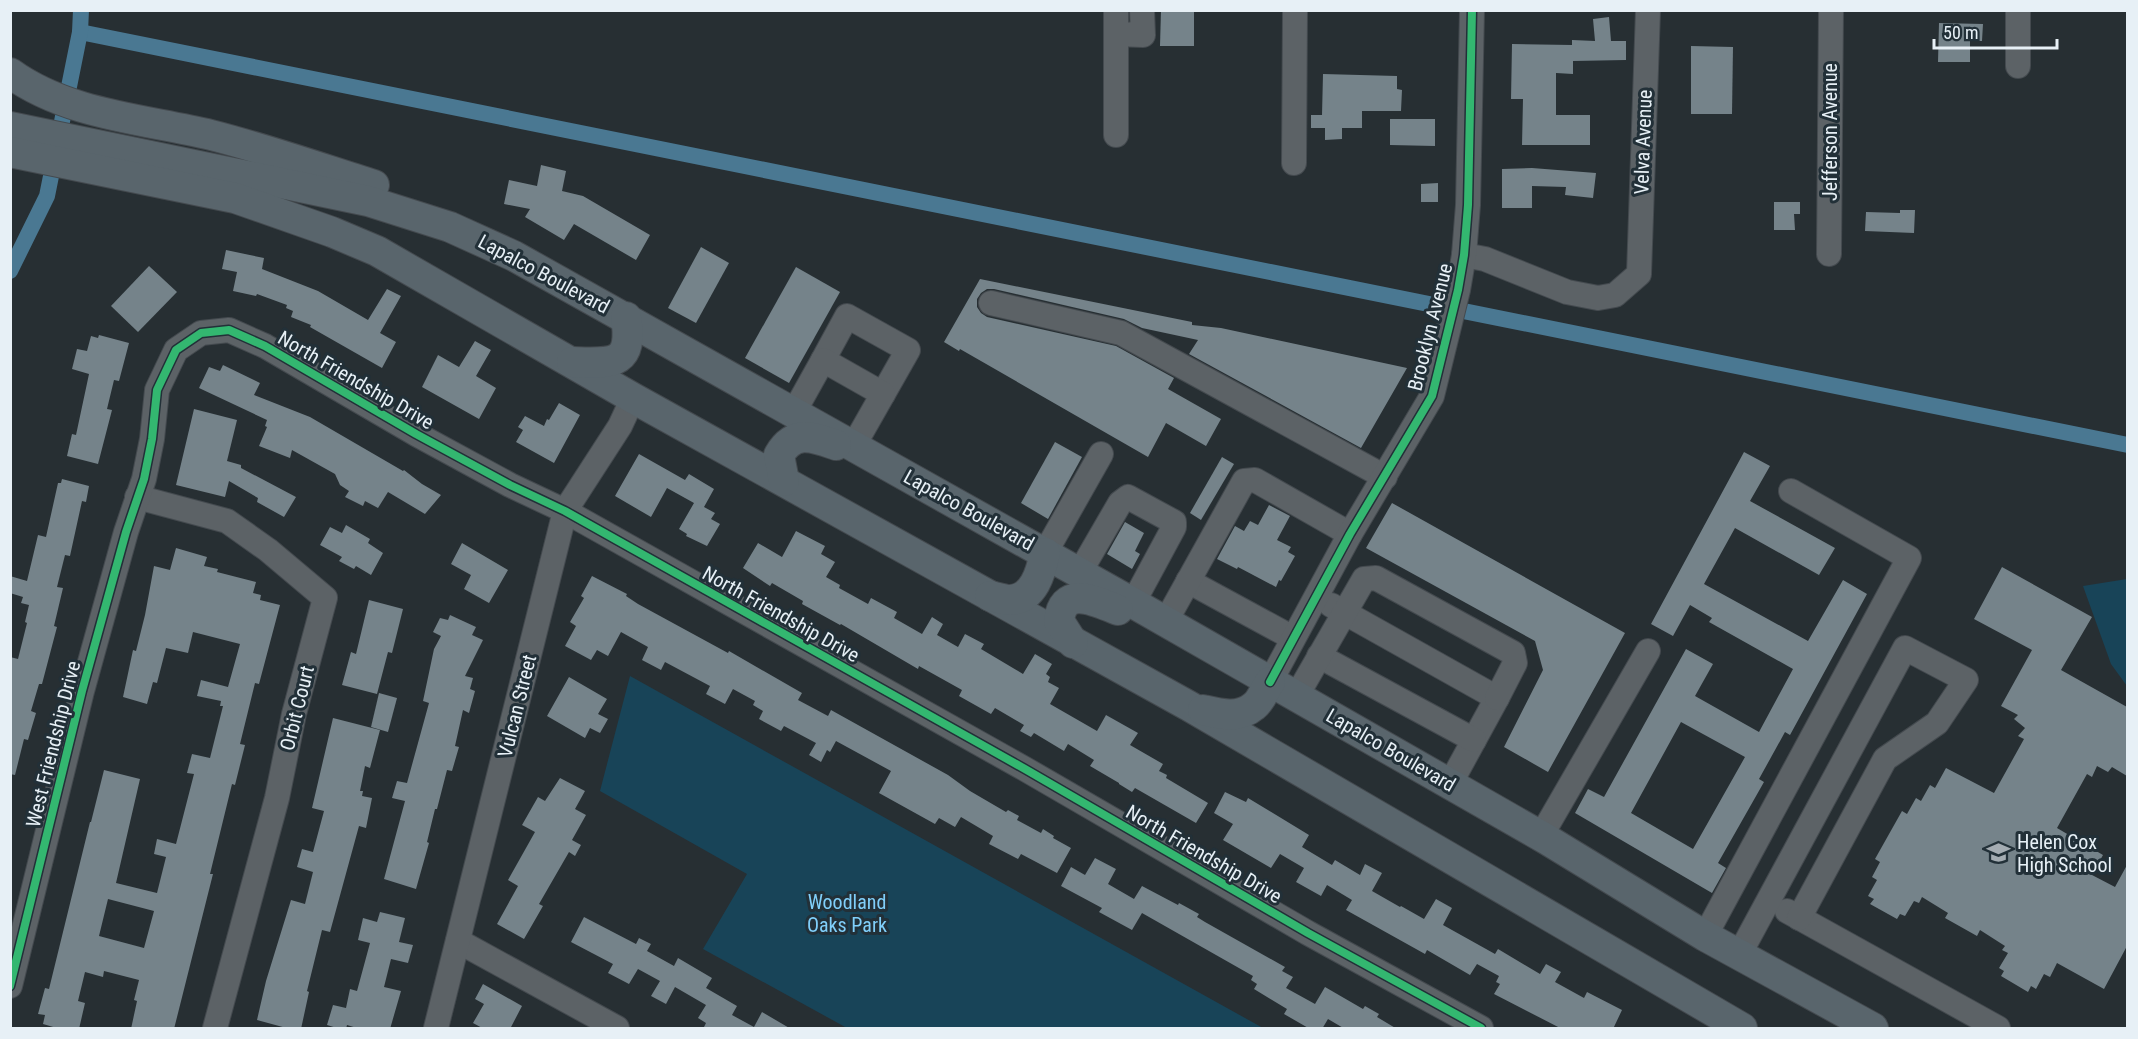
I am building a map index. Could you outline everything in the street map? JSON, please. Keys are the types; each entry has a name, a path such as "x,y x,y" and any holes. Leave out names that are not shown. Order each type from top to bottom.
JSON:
{"main road":[{"path":"23,81 70,104 215,136 420,200 521,248 549,274"},
{"name":"Lapalco Boulevard","path":"16,144 389,207 458,230 549,274 1080,572 1541,836 1705,936 1873,1029"},
{"name":"Lapalco Boulevard","path":"84,155 235,198 332,232 377,251 633,398 1189,706 1742,1029"},
{"path":"572,362 609,363 616,361 625,349 629,335 626,317"},
{"path":"784,481 778,455 792,440 801,438 813,437 890,465"},
{"path":"990,596 1011,600 1030,592 1037,581 1045,553"},
{"path":"1073,643 1059,621 1060,614 1063,606 1070,600 1085,596 1172,634 1210,647"},
{"path":"1189,706 1223,715 1240,713 1255,706 1270,682"}],"street":[{"path":"1116,135 1116,22 1143,35 1142,10"},
{"path":"1294,163 1295,10"},
{"name":"Brooklyn Avenue","path":"1270,682 1350,534 1432,396 1458,290 1464,255 1468,205 1472,10"},
{"name":"Velva Avenue","path":"1464,255 1485,259 1567,292 1598,298 1615,296 1639,274 1648,10"},
{"name":"Jefferson Avenue","path":"1829,254 1831,10"},
{"path":"2018,10 2018,66"},
{"path":"991,303 1121,333 1385,477"},
{"path":"794,412 847,316 908,350 854,445"},
{"name":"North Friendship Drive","path":"104,615 152,439 157,390 176,350 201,333 229,330 265,346 416,434 565,511 1481,1029"},
{"path":"822,360 883,394"},
{"name":"Vulcan Street","path":"436,1029 565,511 620,426 633,398"},
{"path":"1045,553 1101,454"},
{"path":"1166,621 1244,482 1255,480 1350,534"},
{"name":"Orbit Court","path":"140,488 227,521 268,550 325,598 294,714 277,798 215,1029"},
{"path":"1705,936 1910,558 1791,491"},
{"path":"1080,572 1125,498 1128,497 1174,522 1174,527 1133,603"},
{"path":"1296,697 1364,579 1376,578 1513,654 1515,663 1450,784"},
{"path":"1188,581 1293,638"},
{"path":"1316,596 1497,698"},
{"name":"West Friendship Drive","path":"10,986 82,691 104,615"},
{"path":"1739,955 1905,648 1966,680 1937,723 1885,759 1799,918"},
{"path":"1541,836 1648,651"},
{"path":"1319,656 1474,740"},
{"path":"1769,901 1998,1029"},
{"path":"458,941 617,1029"}],"green space":[{"path":"2128,579 2127,686 2111,664 2083,586"},
{"name":"Woodland Oaks Park","path":"630,676 1263,1028 847,1028 703,949 747,874 600,791"}],"building":[{"path":"1161,10 1194,10 1194,46 1160,46"},
{"path":"1609,17 1611,41 1626,41 1626,60 1573,61 1573,74 1556,73 1556,115 1590,115 1590,145 1522,145 1523,99 1511,99 1512,44 1572,45 1572,40 1595,41 1593,19"},
{"path":"1939,23 1983,24 1982,41 1970,41 1970,62 1938,62"},
{"path":"1691,46 1733,47 1732,114 1691,114"},
{"path":"1323,74 1397,76 1397,89 1402,90 1401,111 1362,111 1362,128 1342,128 1342,139 1325,140 1325,128 1311,128 1311,115 1322,115"},
{"path":"1390,119 1435,119 1435,146 1390,145"},
{"path":"541,165 566,171 562,191 583,196 650,235 636,260 574,224 564,240 525,217 530,209 504,204 509,180 537,186"},
{"path":"1532,168 1596,173 1593,198 1565,195 1566,187 1532,186 1532,208 1502,208 1502,169"},
{"path":"1438,183 1438,202 1421,202 1421,184"},
{"path":"1774,202 1800,202 1800,214 1794,214 1795,230 1774,230"},
{"path":"1900,210 1915,210 1914,233 1865,231 1866,212 1900,213"},
{"path":"701,247 729,263 696,323 668,308"},
{"path":"226,250 264,258 262,269 318,291 368,320 387,289 401,296 380,333 396,342 382,368 310,327 311,325 291,317 293,311 286,308 287,305 257,294 256,296 233,291 237,272 222,269"},
{"path":"149,266 177,292 138,332 111,306"},
{"path":"796,267 840,292 789,383 745,358"},
{"path":"980,279 1407,368 1361,448 1189,354 1198,340 1142,328 1124,319 994,289 987,289 981,293 977,299 977,307 987,317 1116,346 1174,378 1168,389 1221,419 1206,446 1166,423 1148,457 944,342"},
{"path":"99,335 129,343 119,381 114,380 107,409 112,410 98,464 67,456 72,434 76,435 89,374 72,369 77,349 87,351 91,336 98,338"},
{"path":"475,341 491,350 476,376 496,388 479,419 422,387 438,355 459,367"},
{"path":"223,365 260,383 254,395 310,417 404,470 441,495 425,514 388,492 378,508 365,501 363,506 345,497 349,491 340,485 335,474 292,450 290,458 259,446 267,427 265,426 267,420 199,388 209,367 220,371"},
{"path":"559,403 580,415 554,463 516,442 523,430 518,427 525,416 544,426"},
{"path":"194,409 237,420 227,461 241,465 241,468 296,497 284,517 257,502 258,498 229,481 225,497 176,485"},
{"path":"1055,442 1082,457 1048,519 1021,503"},
{"path":"1744,452 1770,466 1750,501 1835,548 1819,575 1735,528 1704,584 1808,641 1843,580 1867,594 1790,735 1785,732 1759,779 1764,782 1718,863 1726,868 1712,893 1575,813 1588,789 1604,797 1686,649 1713,664 1695,696 1759,732 1793,669 1709,622 1712,618 1690,605 1673,636 1651,624","holes":["1681,722 1745,757 1693,849 1631,813"]},
{"path":"639,454 685,480 689,474 714,489 704,507 715,513 711,519 720,524 707,546 686,536 687,534 679,529 694,503 667,488 651,517 615,496"},
{"path":"1222,457 1234,464 1201,520 1190,513"},
{"path":"62,479 89,486 86,502 82,501 70,556 65,555 57,587 63,588 54,626 57,627 42,684 39,684 31,711 36,713 28,740 24,739 15,775 10,774 10,657 18,659 29,605 21,603 23,597 10,593 10,576 27,581 38,535 46,537 58,483 61,483"},
{"path":"1392,503 1625,633 1548,772 1504,747 1543,670 1535,641 1366,548"},
{"path":"1269,505 1290,516 1277,540 1291,547 1288,552 1295,556 1276,587 1217,559 1235,526 1244,531 1250,521 1258,525"},
{"path":"1125,522 1144,533 1135,551 1140,554 1132,569 1107,554"},
{"path":"346,525 370,539 368,543 383,553 371,575 356,566 354,569 339,561 342,557 320,545 330,527 342,533"},
{"path":"796,531 825,546 821,554 835,562 826,577 840,585 839,588 868,604 871,598 897,612 894,618 922,634 932,617 943,624 937,635 958,647 965,634 984,644 981,649 1023,674 1035,654 1052,664 1046,674 1050,677 1048,682 1059,688 1050,704 1097,731 1106,715 1138,733 1130,745 1163,764 1159,771 1167,775 1166,778 1208,803 1196,823 1135,788 1132,792 1119,784 1090,766 1094,760 1068,744 1064,751 1034,733 1031,737 1020,731 1024,725 995,708 991,714 959,696 962,690 919,666 918,669 802,604 803,601 772,583 770,586 743,568 758,543 782,557"},
{"path":"462,543 508,570 489,603 464,589 471,575 451,564"},
{"path":"176,548 207,557 204,566 218,569 217,572 256,582 253,593 261,595 260,600 280,605 259,684 255,683 240,744 245,745 235,785 232,784 210,874 213,874 174,1029 131,1029 139,980 104,971 103,977 85,972 78,1001 85,1003 79,1029 60,1029 43,1024 45,1015 38,1014 45,988 49,989 104,770 140,779 116,883 157,893 166,857 154,854 157,839 176,844 194,774 187,773 192,754 210,758 223,706 220,706 221,701 197,696 201,680 228,687 240,644 193,632 188,653 166,648 157,683 153,682 147,704 123,697 133,650 136,651 145,615 154,566 170,570","holes":["108,899 154,911 144,948 99,936"]},
{"path":"2002,567 2092,617 2061,670 2127,707 2127,776 2112,767 2108,772 2097,766 2092,777 2087,774 2057,828 2103,855 2092,875 2115,887 2127,865 2127,946 2104,989 2057,963 2050,977 2044,974 2036,989 2031,986 2028,992 2001,976 2004,971 1999,968 2008,953 2002,950 2005,946 1980,930 1977,936 1945,918 1948,913 1922,897 1919,903 1914,901 1905,916 1900,914 1897,919 1870,904 1874,899 1868,896 1877,880 1872,877 1880,862 1875,859 1902,811 1907,814 1916,798 1921,801 1930,785 1935,788 1946,768 1994,793 2024,739 2018,736 2025,728 2014,719 2018,715 2001,706 2032,650 1974,619"},
{"path":"592,576 627,594 626,596 638,604 728,653 729,651 802,693 798,700 828,716 831,710 948,775 1006,812 1008,810 1019,816 1017,820 1041,833 1043,829 1054,836 1053,838 1071,848 1057,873 1021,854 1018,859 989,844 993,836 961,817 955,827 939,818 935,824 879,793 891,771 836,741 830,752 827,750 821,762 809,755 816,743 784,726 781,731 759,719 763,711 753,705 755,701 733,689 725,704 706,694 710,686 665,662 661,670 642,660 648,647 621,632 608,656 597,650 591,660 565,646 576,626 570,622 584,598 581,596"},
{"path":"369,600 403,609 392,653 388,652 377,694 342,685 351,652 356,654"},
{"path":"450,615 476,627 472,635 483,640 465,676 473,678 470,689 475,691 469,713 463,710 455,746 459,747 452,771 447,770 437,809 435,809 427,842 429,843 416,889 384,879 405,801 392,798 397,781 407,783 429,703 423,701 434,649 441,636 433,632 440,618 448,620"},
{"path":"569,677 607,699 598,714 608,719 600,733 590,728 585,738 547,716"},
{"path":"379,693 397,698 388,732 371,727"},
{"path":"333,718 380,730 370,768 365,766 360,791 363,791 362,796 372,798 366,828 359,826 330,932 322,930 307,991 309,992 301,1029 290,1029 257,1020 266,981 291,900 305,904 313,872 297,867 302,849 313,852 324,811 312,808"},
{"path":"560,778 585,791 575,809 586,815 572,840 581,845 575,856 569,852 539,904 543,906 524,939 497,924 518,886 508,880 535,832 522,825 538,797 545,801"},
{"path":"1225,792 1246,802 1248,798 1309,835 1302,847 1332,865 1335,860 1360,875 1365,864 1382,873 1372,891 1400,907 1424,919 1436,899 1452,908 1443,925 1495,954 1498,949 1540,974 1546,964 1561,972 1555,982 1584,998 1587,992 1622,1010 1613,1029 1562,1029 1494,994 1500,984 1496,982 1499,976 1477,964 1470,975 1427,950 1425,954 1346,910 1352,900 1327,885 1321,896 1296,882 1304,868 1280,854 1271,868 1223,840 1233,824 1214,813"},
{"path":"1095,858 1116,869 1108,884 1134,899 1142,886 1199,914 1197,917 1205,922 1285,967 1282,971 1293,977 1286,988 1315,1004 1325,987 1363,1009 1365,1006 1379,1014 1377,1017 1397,1029 1345,1029 1328,1019 1322,1029 1310,1029 1284,1014 1287,1009 1254,989 1257,984 1251,980 1253,976 1142,913 1132,930 1099,912 1102,908 1061,886 1071,867 1085,875"},
{"path":"380,912 405,918 399,942 413,945 408,963 391,959 384,987 401,991 390,1029 360,1029 347,1025 346,1029 340,1029 327,1025 333,1005 346,1008 350,989 357,991 370,943 358,940 363,918 377,922"},
{"path":"584,917 636,944 639,938 651,944 647,951 674,966 678,958 712,978 706,988 737,1006 732,1015 754,1027 762,1012 791,1029 703,1029 706,1023 698,1018 706,1005 675,987 666,1004 651,996 660,981 638,969 629,984 608,973 613,964 571,942"},
{"path":"483,984 522,1006 510,1029 484,1029 473,1023 484,1004 475,999"}],"waterway":[{"path":"10,271 47,196 80,32 81,10"},
{"path":"80,32 2128,445"}],"cycle path":[{"path":"1270,682 1350,534 1432,396 1458,290 1464,255 1468,205 1472,10"},
{"path":"10,986 82,691 126,532 144,479 152,439 157,390 176,350 201,333 229,330 265,346 416,434 510,485 565,511 1025,769 1308,933 1481,1028"}],"place":[{"name":"Helen Cox High School","path":"1999,853"}]}
